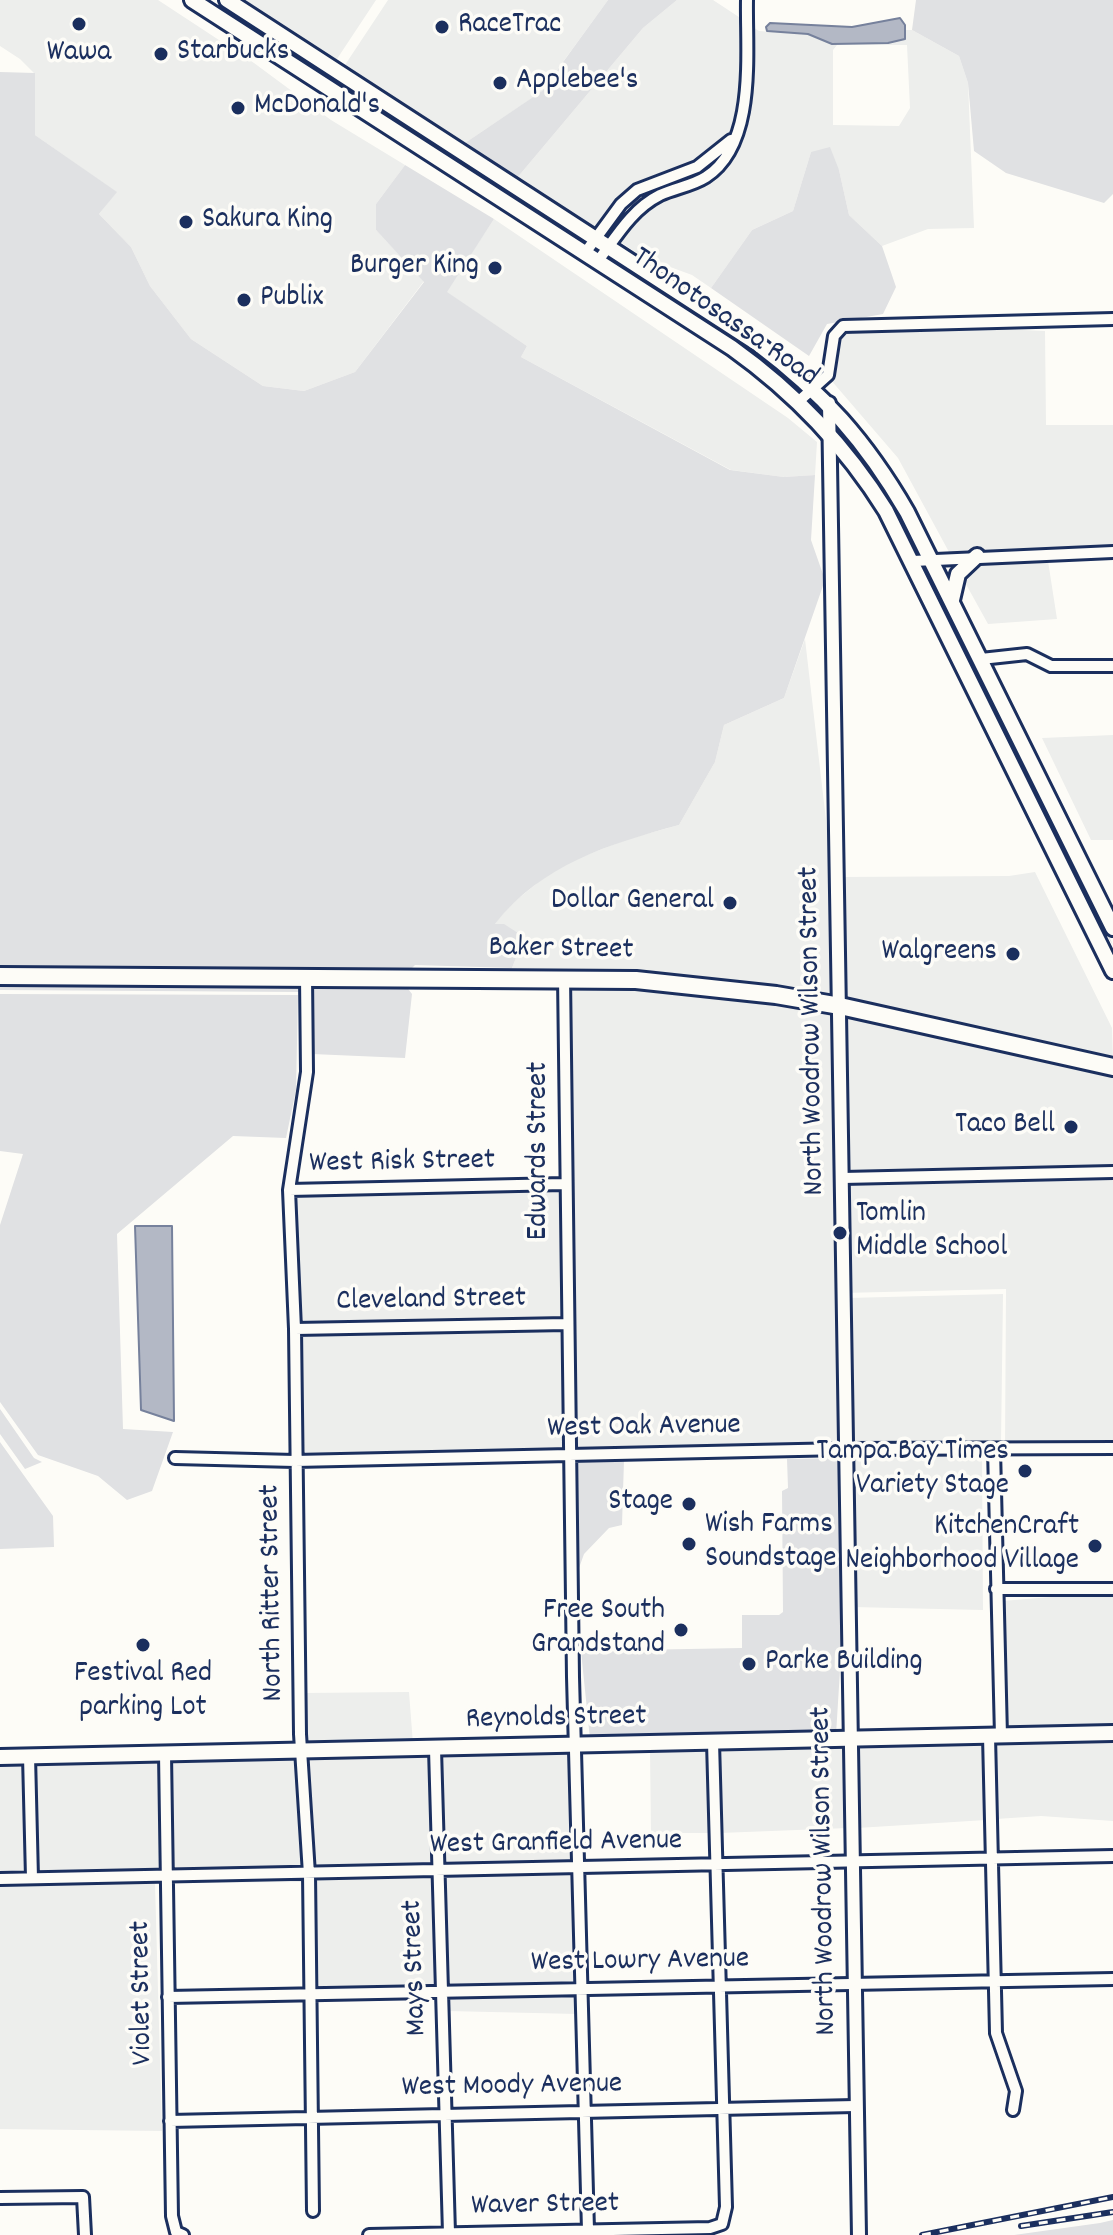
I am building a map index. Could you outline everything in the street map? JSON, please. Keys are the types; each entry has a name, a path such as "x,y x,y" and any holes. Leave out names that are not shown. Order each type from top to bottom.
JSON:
{"main road":[{"name":"Thonotosassa Road","path":"192,0 732,348 799,401 830,432 868,482 913,561 1112,968"},
{"name":"Thonotosassa Road","path":"227,0 758,344 829,402 883,472 931,558 1113,928"},
{"path":"278,55 322,71 336,69"},
{"path":"327,87 345,85 397,109"},
{"path":"952,600 958,574 977,556"},
{"name":"Baker Street","path":"0,976 564,977 703,985 840,1006 1113,1067"},
{"name":"Reynolds Street","path":"0,1757 301,1753 1113,1733"}],"street":[{"path":"598,261 646,203 692,184 718,168 733,139 745,103 749,74 747,0"},
{"path":"585,253 637,190 686,171 710,158 733,139"},
{"path":"686,171 692,184"},
{"path":"799,401 828,375 831,346 837,331 843,326 879,322 1113,319"},
{"name":"North Woodrow Wilson Street","path":"829,402 859,2235"},
{"path":"913,561 1113,552"},
{"path":"981,659 1027,654 1051,666 1113,666"},
{"name":"North Ritter Street","path":"306,977 307,1072 289,1190 295,1329 301,1753 309,1874 313,2211"},
{"name":"Edwards Street","path":"564,977 564,1184 588,2230"},
{"path":"843,1178 1113,1172"},
{"name":"West Risk Street","path":"289,1190 564,1184"},
{"name":"Cleveland Street","path":"295,1329 567,1324"},
{"name":"West Oak Avenue","path":"175,1458 295,1461 844,1449 1113,1448"},
{"path":"994,1449 996,1589 992,1858 996,2033 1016,2091 1013,2110"},
{"path":"996,1589 1113,1589"},
{"path":"713,1742 723,2108"},
{"name":"Mays Street","path":"435,1749 449,2233"},
{"name":"Violet Street","path":"165,1754 172,2216 180,2233"},
{"path":"29,1756 32,1878"},
{"name":"West Granfield Avenue","path":"0,1879 167,1878 1113,1856"},
{"name":"West Lowry Avenue","path":"168,1997 1113,1979"},
{"name":"West Moody Avenue","path":"170,2121 855,2106"},
{"name":"Waver Street","path":"369,2235 710,2228 722,2224 726,2207 723,2108"},
{"path":"0,2198 83,2197 85,2235"}],"shaded area":[{"path":"0,0 158,0 254,63 331,120 405,165 376,204 376,230 424,281 355,372 304,391 263,386 191,339 150,286 131,247 99,214 116,192 35,135 35,74 0,46"},
{"path":"237,0 376,0 335,62"},
{"path":"388,0 608,0 541,92 462,145 343,68"},
{"path":"608,0 677,0 643,28 517,178 462,145 542,91"},
{"path":"677,0 713,0 742,19 744,74 732,130 695,162 634,185 597,228 517,178 643,28"},
{"path":"916,0 1113,0 1113,194 1104,203 1006,173 974,151 968,83 959,56 912,30"},
{"path":"900,18 905,25 905,39 888,43 832,44 808,34 767,31 766,27 770,23 852,27"},
{"path":"751,26 759,31 813,35 832,44 905,39 905,30 912,30 959,56 968,83 974,228 928,229 882,246 849,215 839,170 811,152 793,211 752,230 711,288 692,275 643,257 619,241 649,208 706,184 731,160 750,104","holes":["837,45 907,45 910,108 899,126 833,125 833,50"]},
{"path":"0,72 35,73 35,135 117,192 99,214 131,247 150,286 191,339 263,386 304,391 355,372 424,282 376,230 376,204 405,165 494,219 447,292 527,346 521,357 730,470 784,477 815,475 811,540 825,580 784,698 724,725 715,762 679,825 627,840 578,860 533,886 513,904 495,924 504,924 518,933 521,945 512,968 415,965 408,972 0,970"},
{"path":"830,147 839,170 849,215 882,246 896,287 883,314 827,324 809,356 711,288 752,230 793,211 811,152"},
{"path":"494,219 788,418 817,442 815,475 784,477 731,470 521,357 527,346 446,292"},
{"path":"953,327 1045,331 1046,425 1113,425 1113,547 949,552 898,458 830,379 838,339 845,331"},
{"path":"1070,559 1048,561 1057,619 988,624 962,577 978,561"},
{"path":"938,589 1011,733 1022,762 1002,733 975,680"},
{"path":"805,639 832,872 835,1000 512,968 521,945 494,925 508,907 558,866 628,839 679,825 715,762 724,725 784,698"},
{"path":"1113,735 1113,840 1091,840 1042,738"},
{"path":"1040,799 1052,814 1113,945 1070,875"},
{"path":"1035,872 1112,1028 1113,1062 845,1002 841,877 1009,876"},
{"name":"Tomlin Middle School","path":"564,977 840,1006 843,1178 1113,1172 1113,1447 1005,1448 1006,1289 843,1293 844,1449 571,1454"},
{"path":"0,981 301,982 301,992 0,990"},
{"path":"311,982 405,985 412,994 405,1058 312,1054"},
{"path":"0,994 298,995 296,1090 286,1138 233,1136 117,1234 123,1429 173,1432 152,1491 127,1500 98,1476 38,1455 0,1402 0,1225 23,1154 0,1151"},
{"path":"845,1013 1113,1073 1113,1167 848,1172"},
{"path":"560,1189 562,1319 299,1323 294,1196"},
{"path":"135,1226 172,1226 174,1421 141,1410"},
{"path":"1003,1294 1001,1443 848,1443 848,1298"},
{"path":"563,1330 566,1449 300,1455 300,1334"},
{"path":"0,1409 34,1458 42,1462 25,1469 0,1434"},
{"path":"0,1442 53,1516 54,1547 0,1549"},
{"path":"848,1454 982,1454 983,1610 852,1607"},
{"path":"839,1458 843,1621 836,1735 590,1739 581,1651 742,1648 742,1615 779,1615 783,1612 782,1491 788,1488 787,1459"},
{"path":"578,1460 624,1460 622,1525 609,1528 584,1554 579,1568"},
{"path":"1113,1592 1113,1727 1003,1730 1002,1601"},
{"path":"409,1692 413,1744 305,1748 304,1693"},
{"path":"1113,1738 1113,1821 1041,1816 996,1819 994,1741"},
{"path":"984,1742 986,1820 857,1828 856,1745"},
{"path":"846,1745 848,1828 720,1833 718,1747"},
{"path":"709,1748 711,1833 651,1833 650,1749"},
{"path":"567,1753 577,1983 447,1985 440,1754"},
{"path":"431,1754 437,1986 316,1987 306,1758"},
{"path":"296,1759 304,1886 303,1882 172,1883 170,1760"},
{"path":"161,1760 162,1883 155,1884 162,2131 0,2129 0,1763"},
{"path":"577,1994 578,2014 447,2011 447,1996"},
{"path":"1113,2220 1113,2235 1014,2235 1100,2223"}],"railway":[{"path":"922,2235 1113,2197"},
{"path":"1021,2226 1113,2212"}],"place":[{"name":"Wawa","path":"79,24"},
{"name":"RaceTrac","path":"442,27"},
{"name":"Starbucks","path":"161,54"},
{"name":"Applebee's","path":"500,83"},
{"name":"McDonald's","path":"238,108"},
{"name":"Sakura King","path":"186,222"},
{"name":"Burger King","path":"495,268"},
{"name":"Publix","path":"244,300"},
{"name":"Dollar General","path":"730,903"},
{"name":"Walgreens","path":"1013,954"},
{"name":"Taco Bell","path":"1071,1127"},
{"name":"Tomlin Middle School","path":"840,1233"},
{"name":"Tampa Bay Times Variety Stage","path":"1025,1471"},
{"name":"Stage","path":"689,1504"},
{"name":"Wish Farms Soundstage","path":"689,1544"},
{"name":"KitchenCraft Neighborhood Village","path":"1095,1546"},
{"name":"Free South Grandstand","path":"681,1630"},
{"name":"Festival Red parking Lot","path":"143,1645"},
{"name":"Parke Building","path":"749,1664"}]}
